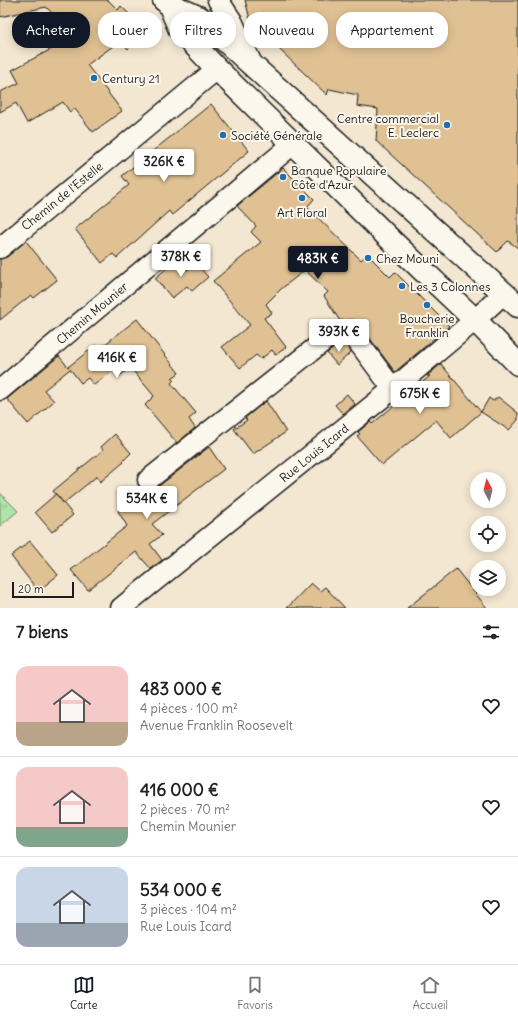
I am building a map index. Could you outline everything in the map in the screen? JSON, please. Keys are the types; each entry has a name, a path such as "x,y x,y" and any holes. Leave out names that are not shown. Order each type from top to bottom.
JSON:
{"main road":[{"path":"169,1 200,18 511,299"},
{"path":"169,1 180,30 217,69 475,320 514,352"}],"street":[{"path":"218,0 226,12"},
{"path":"233,12 234,0"},
{"path":"236,30 253,66"},
{"name":"Chemin de l'Estelle","path":"0,248 217,69"},
{"name":"Chemin Mounier","path":"0,390 293,144"},
{"name":"Rue Louis Icard","path":"121,608 393,389 475,320 511,299"},
{"path":"148,480 334,333 350,331 393,389"}],"green space":[{"path":"0,493 18,511 0,526"}],"building":[{"path":"0,0 108,0 118,10 121,6 127,12 98,12 98,48 110,48 87,65 122,111 93,132 75,109 70,112 63,102 27,123 16,103 0,112 0,92 19,83 12,70 53,48 90,48 90,12 51,12 46,7 23,12 12,12 12,14 0,17"},
{"name":"Centre commercial E. Leclerc","path":"245,0 518,0 518,248 508,241 497,252 376,141 378,109 357,106 358,95 329,89 327,95 278,48 328,48 328,12 248,12"},
{"path":"211,104 249,151 172,215 169,211 117,258 113,254 102,263 75,229 129,185 122,176"},
{"path":"283,168 314,199 307,207 361,260 367,254 390,277 395,272 449,326 395,372 359,324 354,320 340,321 324,296 328,292 305,270 281,289 266,304 272,313 264,318 286,347 276,355 272,350 261,359 256,355 240,368 222,347 250,325 213,281 261,242 251,232 256,226 237,206"},
{"path":"26,241 57,280 34,298 31,295 0,320 0,259 7,257"},
{"path":"178,259 187,270 196,263 208,277 192,291 187,286 172,298 155,278"},
{"path":"137,319 179,373 172,378 174,380 171,383 196,413 189,419 195,428 177,443 145,405 154,396 130,367 120,376 115,369 94,385 88,378 81,383 70,369 44,390 54,401 28,424 7,399 59,356 68,367 96,345 99,349"},
{"path":"345,343 351,352 337,365 327,353 339,344"},
{"path":"441,364 481,412 451,438 436,420 382,465 357,436 360,434 358,432 370,422 372,424 430,376 427,376"},
{"path":"347,394 355,404 343,414 335,405"},
{"path":"498,397 518,413 518,420 509,430 481,412 489,398 493,401"},
{"path":"266,401 286,432 253,454 234,429 247,420 245,418"},
{"path":"115,434 131,453 123,461 124,462 100,482 97,476 64,503 53,491 103,450 101,447"},
{"path":"209,447 224,469 152,524 162,535 150,544 162,560 151,569 136,552 88,590 71,570 127,526 118,511 144,491 155,489"},
{"path":"56,494 73,515 52,532 35,512"},
{"path":"30,541 58,575 38,591 11,556"},
{"path":"456,569 470,587 470,596 477,596 487,608 407,608"},
{"path":"311,583 320,591 325,587 345,608 287,608"}],"place":[{"name":"Century 21","path":"94,78"},
{"name":"Centre commercial E. Leclerc","path":"447,125"},
{"name":"Société Générale","path":"223,135"},
{"name":"Banque Populaire Côte d'Azur","path":"283,177"},
{"name":"Art Floral","path":"302,198"},
{"name":"Chez Mouni","path":"368,258"},
{"name":"Les 3 Colonnes","path":"402,286"},
{"name":"Boucherie Franklin","path":"427,305"}]}
